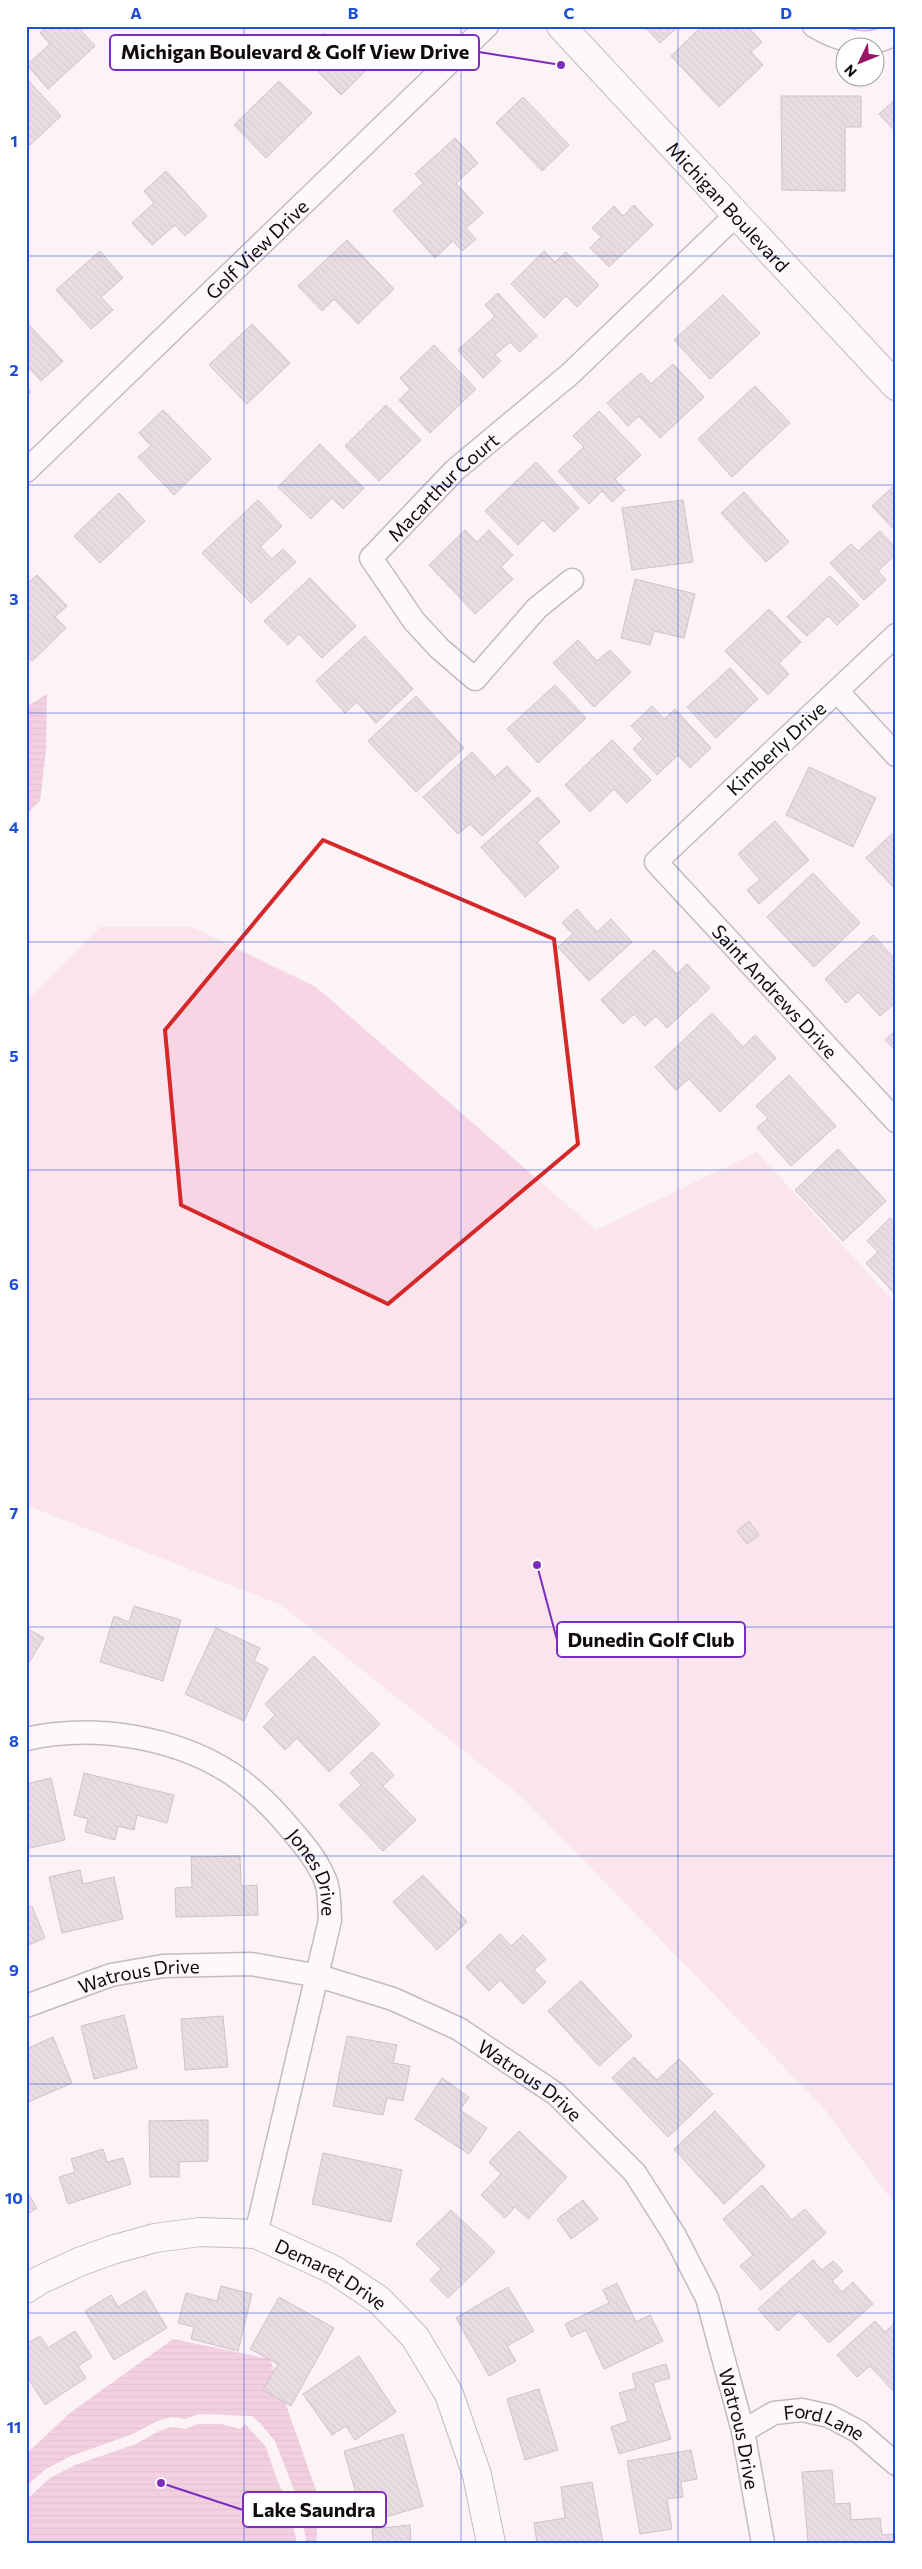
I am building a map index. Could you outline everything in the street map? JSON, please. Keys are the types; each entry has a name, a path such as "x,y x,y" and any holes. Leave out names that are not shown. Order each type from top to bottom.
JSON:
{"street":[{"name":"Golf View Drive","path":"26,471 487,26"},
{"name":"Michigan Boulevard","path":"561,26 896,386"},
{"path":"814,26 832,37 859,43 887,38 896,33"},
{"name":"Macarthur Court","path":"572,580 537,608 475,679 414,621 371,558 454,470 570,374 736,215"},
{"name":"Kimberly Drive","path":"656,862 896,635"},
{"path":"836,691 896,755"},
{"name":"Saint Andrews Drive","path":"656,862 896,1121"},
{"name":"Jones Drive","path":"26,1739 68,1733 102,1733 146,1740 189,1752 232,1774 281,1818 312,1854 327,1884 330,1920 319,1976 256,2234"},
{"name":"Watrous Drive","path":"26,2006 111,1975 163,1966 251,1964 319,1976 393,1999 459,2029 556,2094 635,2173 675,2236 708,2298 743,2431 763,2543"},
{"name":"Demaret Drive","path":"26,2289 40,2280 79,2262 155,2238 200,2232 256,2234 334,2270 379,2300 415,2337 449,2394 477,2475 491,2543"},
{"name":"Ford Lane","path":"743,2431 774,2413 802,2410 829,2416 859,2432 896,2464"}],"highlighted area":[{"path":"323,840 554,939 578,1144 388,1304 181,1205 165,1030"}],"shaded area":[{"path":"47,694 46,750 40,801 26,814 26,707"},
{"path":"100,927 192,927 316,987 596,1230 757,1152 896,1304 896,2206 822,2106 524,1799 281,1605 26,1505 26,1002"},
{"path":"173,2339 270,2359 320,2502 316,2543 307,2543 296,2495 275,2441 252,2416 199,2414 185,2419 172,2417 157,2421 133,2434 71,2456 46,2469 26,2486 26,2454 70,2413"},
{"path":"198,2424 221,2424 240,2429 245,2424 266,2447 277,2480 287,2500 297,2543 26,2543 26,2500 50,2478 75,2465 136,2444 159,2431 170,2427 185,2429"}],"building":[{"path":"47,26 77,26 95,46 48,89 27,65 50,44 40,33"},
{"path":"644,26 679,26 660,43"},
{"path":"702,26 747,26 762,42 751,52 763,65 719,107 671,56"},
{"path":"324,33 337,47 348,36 361,49 373,38 385,52 341,95 302,55"},
{"path":"26,78 61,116 30,145 26,141"},
{"path":"279,81 312,113 266,158 234,125"},
{"path":"781,96 861,96 861,127 845,127 845,191 782,190"},
{"path":"523,97 569,145 542,171 496,123"},
{"path":"896,99 896,132 879,114"},
{"path":"455,138 478,163 456,183 483,213 466,228 476,239 462,251 453,241 435,258 393,211 423,183 415,174"},
{"path":"166,171 207,216 185,236 175,225 152,245 132,223 154,203 144,191"},
{"path":"634,205 653,225 609,267 590,248 601,237 592,228 614,206 623,216"},
{"path":"347,240 394,289 358,324 334,299 322,311 298,286"},
{"path":"100,251 123,278 101,297 113,310 91,329 56,290"},
{"path":"544,251 555,262 566,252 599,285 577,307 566,296 544,318 511,284"},
{"path":"498,293 537,336 520,352 510,342 495,355 501,361 483,378 458,350 495,316 485,305"},
{"path":"723,295 760,333 710,379 674,340"},
{"path":"28,324 63,361 41,381 30,369 26,372"},
{"path":"252,324 290,363 247,404 209,365"},
{"path":"434,345 476,389 430,433 399,400 410,389 400,378"},
{"path":"673,364 704,397 660,438 639,416 628,426 607,403 641,373 651,384"},
{"path":"26,386 31,392 26,396"},
{"path":"755,386 790,423 732,477 698,439"},
{"path":"386,405 421,440 379,481 345,446"},
{"path":"163,410 211,459 174,495 138,457 151,446 139,433"},
{"path":"599,411 641,455 615,479 625,490 612,502 602,491 589,504 558,471 584,447 573,436"},
{"path":"320,444 364,488 343,509 332,498 311,519 278,487"},
{"path":"536,462 579,508 554,532 543,520 518,545 485,511"},
{"path":"896,484 896,532 872,506"},
{"path":"744,492 789,542 766,562 721,513"},
{"path":"119,493 145,521 100,563 74,536"},
{"path":"258,500 282,526 260,547 272,559 283,549 296,562 251,603 202,553"},
{"path":"683,500 693,562 632,570 622,508"},
{"path":"465,530 477,542 489,530 513,555 501,567 513,579 475,614 429,565"},
{"path":"880,531 896,548 896,554 878,571 886,580 864,600 830,563 851,544 858,551"},
{"path":"37,575 67,606 55,617 66,628 32,661 26,656 26,582 28,583"},
{"path":"830,576 859,605 837,625 828,616 807,636 787,617"},
{"path":"310,578 356,626 322,658 299,634 288,645 264,621"},
{"path":"635,579 695,594 684,638 654,631 650,645 621,638"},
{"path":"769,609 801,642 779,663 789,674 768,695 725,651"},
{"path":"365,636 413,689 376,723 357,702 345,713 316,681"},
{"path":"578,640 597,661 610,650 631,672 594,707 553,663"},
{"path":"730,668 758,699 716,738 687,707"},
{"path":"555,685 586,718 538,763 507,729"},
{"path":"416,696 464,748 416,792 368,741"},
{"path":"652,706 664,719 675,709 711,748 690,768 678,755 657,775 633,749 643,739 631,726"},
{"path":"612,740 651,780 627,803 614,789 590,812 565,785"},
{"path":"472,752 495,777 507,766 531,791 482,836 470,824 458,834 423,797"},
{"path":"809,767 876,798 853,847 786,815"},
{"path":"538,797 560,822 537,842 559,867 525,897 481,847"},
{"path":"775,821 809,860 759,904 747,890 760,880 738,854"},
{"path":"896,832 896,890 866,858"},
{"path":"813,873 860,923 814,967 767,917"},
{"path":"577,909 597,932 611,919 632,942 589,981 558,947 573,934 562,923"},
{"path":"873,935 896,960 896,1002 880,1016 858,992 846,1003 825,979"},
{"path":"654,950 677,974 687,964 710,988 667,1028 656,1016 645,1026 634,1014 623,1024 601,1000"},
{"path":"712,1013 743,1047 755,1035 776,1058 720,1112 689,1079 676,1090 655,1067"},
{"path":"896,1030 896,1051 885,1040"},
{"path":"789,1075 836,1126 791,1166 757,1128 768,1118 756,1106"},
{"path":"838,1149 886,1201 843,1241 795,1190"},
{"path":"890,1218 896,1223 896,1295 866,1263 878,1252 867,1241"},
{"path":"749,1521 759,1535 747,1544 737,1531"},
{"path":"134,1606 181,1620 163,1681 100,1662 114,1616 129,1622"},
{"path":"26,1628 44,1638 26,1667"},
{"path":"216,1628 260,1648 254,1661 268,1668 244,1721 185,1694"},
{"path":"314,1656 380,1724 329,1772 297,1738 285,1750 263,1727 275,1715 265,1704"},
{"path":"372,1752 394,1775 383,1786 416,1820 383,1851 339,1805 361,1785 350,1773"},
{"path":"84,1773 174,1795 167,1823 137,1815 134,1830 118,1826 115,1840 85,1832 88,1819 74,1815"},
{"path":"51,1778 65,1840 26,1849 26,1784"},
{"path":"240,1856 241,1886 257,1885 258,1915 176,1917 175,1888 192,1887 191,1857"},
{"path":"80,1870 83,1884 114,1877 123,1919 62,1933 49,1877"},
{"path":"423,1875 467,1922 437,1950 393,1902"},
{"path":"32,1906 45,1938 26,1946 26,1909"},
{"path":"500,1934 511,1946 523,1935 546,1959 534,1970 546,1982 523,2004 500,1980 489,1991 466,1967"},
{"path":"581,1981 632,2036 599,2066 548,2011"},
{"path":"124,2015 137,2068 94,2079 81,2026"},
{"path":"223,2016 228,2067 185,2070 181,2019"},
{"path":"347,2036 397,2045 393,2063 410,2066 403,2101 387,2098 383,2115 333,2106"},
{"path":"53,2037 72,2083 26,2103 26,2049"},
{"path":"634,2057 657,2080 679,2059 713,2094 668,2137 612,2078"},
{"path":"442,2078 469,2097 460,2110 487,2128 469,2154 415,2119"},
{"path":"715,2111 765,2166 724,2204 674,2149"},
{"path":"208,2120 208,2161 179,2162 179,2177 150,2177 149,2121"},
{"path":"519,2131 567,2177 528,2219 515,2207 505,2218 481,2195 501,2174 489,2162"},
{"path":"103,2149 107,2162 123,2158 131,2184 68,2204 59,2177 75,2172 71,2159"},
{"path":"323,2153 402,2170 391,2222 312,2204"},
{"path":"762,2185 792,2220 805,2209 826,2233 761,2290 740,2266 753,2255 723,2219"},
{"path":"26,2190 37,2208 26,2215"},
{"path":"583,2200 598,2219 571,2239 557,2219"},
{"path":"451,2210 495,2252 448,2298 430,2280 441,2269 416,2244"},
{"path":"813,2260 822,2270 833,2261 843,2271 832,2281 842,2292 853,2282 873,2304 829,2343 799,2311 778,2331 758,2309"},
{"path":"617,2283 636,2322 650,2315 663,2341 604,2369 586,2330 571,2337 565,2324 609,2303 603,2290"},
{"path":"221,2286 252,2294 238,2351 191,2339 194,2327 178,2323 186,2293 217,2301"},
{"path":"508,2287 534,2331 507,2346 516,2361 489,2376 456,2318"},
{"path":"145,2291 167,2328 114,2360 85,2311 111,2295 118,2307"},
{"path":"279,2297 334,2328 291,2406 263,2390 278,2364 250,2349"},
{"path":"875,2321 885,2332 896,2322 896,2394 870,2366 857,2377 837,2355"},
{"path":"75,2331 92,2357 78,2366 86,2378 45,2405 26,2375 26,2344 40,2336 48,2348"},
{"path":"359,2356 396,2412 355,2440 346,2426 332,2435 303,2394"},
{"path":"666,2364 670,2378 653,2383 671,2439 619,2454 611,2427 628,2421 619,2393 636,2388 632,2374"},
{"path":"539,2389 558,2450 525,2460 507,2399"},
{"path":"403,2434 423,2506 379,2519 375,2504 360,2508 344,2451"},
{"path":"691,2450 697,2479 681,2482 683,2497 667,2499 672,2529 640,2534 627,2461"},
{"path":"832,2470 835,2504 850,2503 851,2520 880,2518 882,2535 896,2534 896,2543 808,2543 802,2472"},
{"path":"592,2482 603,2543 537,2543 534,2523 565,2518 561,2487"},
{"path":"410,2525 411,2543 373,2543 372,2529"}],"place":[{"name":"Michigan Boulevard & Golf View Drive","path":"561,65"},
{"name":"Dunedin Golf Club","path":"537,1565"},
{"name":"Lake Saundra","path":"161,2483"}]}
